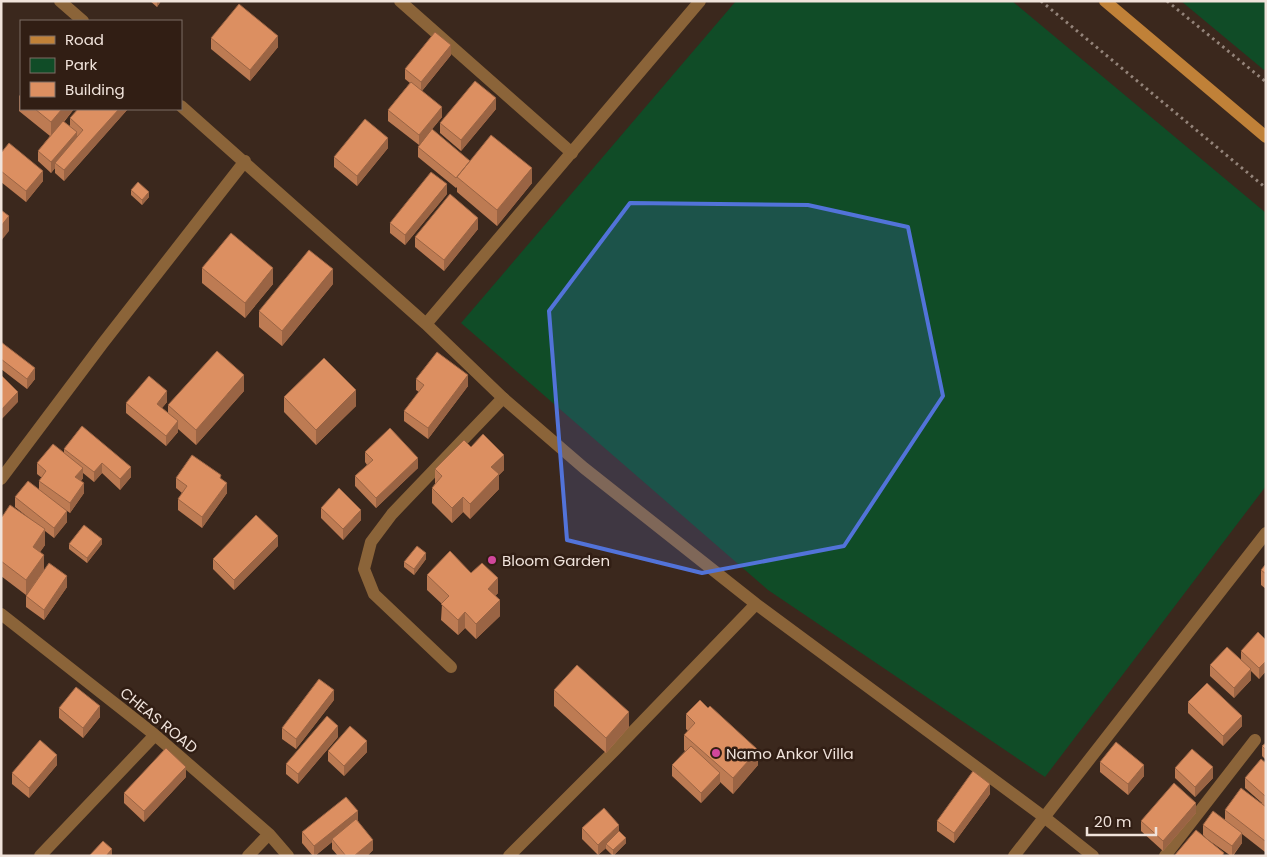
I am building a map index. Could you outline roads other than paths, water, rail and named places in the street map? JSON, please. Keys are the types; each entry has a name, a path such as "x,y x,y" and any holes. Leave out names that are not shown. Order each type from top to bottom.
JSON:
{"street":[{"path":"60,1 82,20"},
{"path":"400,1 572,153"},
{"path":"426,324 700,1"},
{"path":"1106,1 1266,137"},
{"path":"182,107 426,324 503,398 584,468 756,604 1044,817 1093,856"},
{"path":"1,480 103,343 245,162"},
{"path":"451,667 374,594 364,569 371,542 392,514 503,398"},
{"path":"1014,856 1266,533"},
{"path":"509,856 756,604"},
{"name":"CHEAS ROAD","path":"1,614 155,735 269,834 288,856"},
{"path":"40,856 155,735"},
{"path":"1165,856 1255,740"},
{"path":"248,856 269,834"}],"place":[{"name":"Bloom Garden","path":"492,560"},
{"name":"Namo Ankor Villa","path":"716,753"}]}
